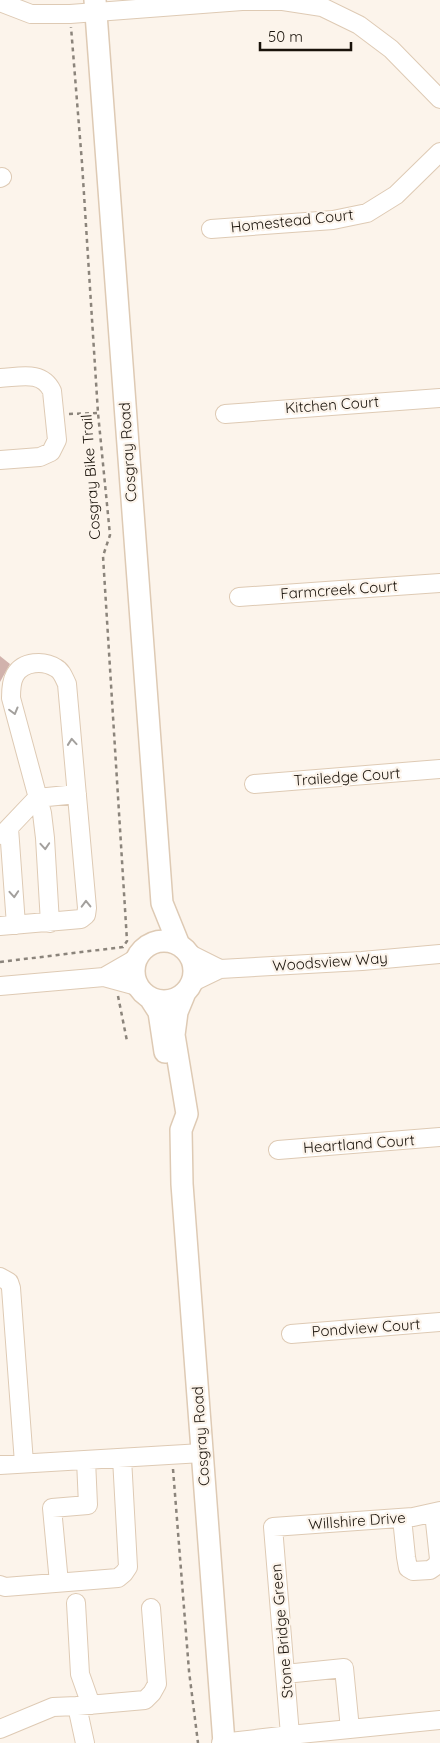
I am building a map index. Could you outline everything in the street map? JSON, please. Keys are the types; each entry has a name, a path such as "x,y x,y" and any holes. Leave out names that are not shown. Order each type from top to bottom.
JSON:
{"main road":[{"name":"Cosgray Road","path":"95,6 162,904 184,950"},
{"name":"Cosgray Road","path":"142,952 162,904"},
{"path":"163,941 171,942 184,950 194,968 188,989 177,999 163,1002 143,992 134,977 134,967 142,952 163,941"},
{"name":"Cosgray Road","path":"188,989 177,1012 174,1035 187,1114 182,1130 183,1194 223,1743"},
{"name":"Cosgray Road","path":"143,992 158,1012 174,1114 182,1130"}],"street":[{"path":"0,2 31,14 70,14 95,6 282,0 322,7 359,24 385,44 440,99"},
{"name":"Homestead Court","path":"211,230 333,220 367,213 396,195 440,152"},
{"path":"0,378 29,376 42,378 49,384 52,391 57,440 51,452 40,457 0,460"},
{"name":"Kitchen Court","path":"225,414 440,398"},
{"name":"Farmcreek Court","path":"239,598 440,583"},
{"path":"50,923 42,812 37,798 11,698 15,674 27,665 41,662 56,667 62,672 67,684 77,794 87,908 86,915 81,919 50,923 8,926 4,833 37,798 77,794"},
{"name":"Trailedge Court","path":"254,784 440,769"},
{"name":"Woodsview Way","path":"184,950 220,969"},
{"path":"0,986 104,976 142,952"},
{"name":"Woodsview Way","path":"188,989 220,969 362,961 440,954"},
{"path":"104,976 143,992"},
{"name":"Heartland Court","path":"278,1150 440,1138"},
{"path":"0,1277 9,1282 11,1288 24,1464"},
{"name":"Pondview Court","path":"291,1334 440,1322"},
{"path":"0,1465 202,1453"},
{"path":"0,1585 6,1587 118,1578 124,1573 128,1567 122,1458"},
{"path":"58,1582 52,1508 88,1505 86,1460"},
{"path":"402,1518 408,1568 413,1571 430,1570 435,1568 439,1560 437,1512"},
{"name":"Willshire Drive","path":"273,1527 402,1518 437,1512"},
{"name":"Stone Bridge Green","path":"273,1527 290,1735"},
{"path":"76,1604 85,1743"},
{"path":"0,1729 53,1708 146,1700 157,1684 151,1608"},
{"path":"285,1674 344,1668 350,1728"},
{"path":"223,1743 350,1728 440,1720"}],"path":[{"name":"Cosgray Bike Trail","path":"0,962 123,947 126,940 103,556 110,535 98,413 82,163 70,14"},
{"path":"55,415 98,413"},
{"path":"172,1455 189,1671 198,1743"}],"building":[{"path":"0,656 10,664 0,682"}]}
